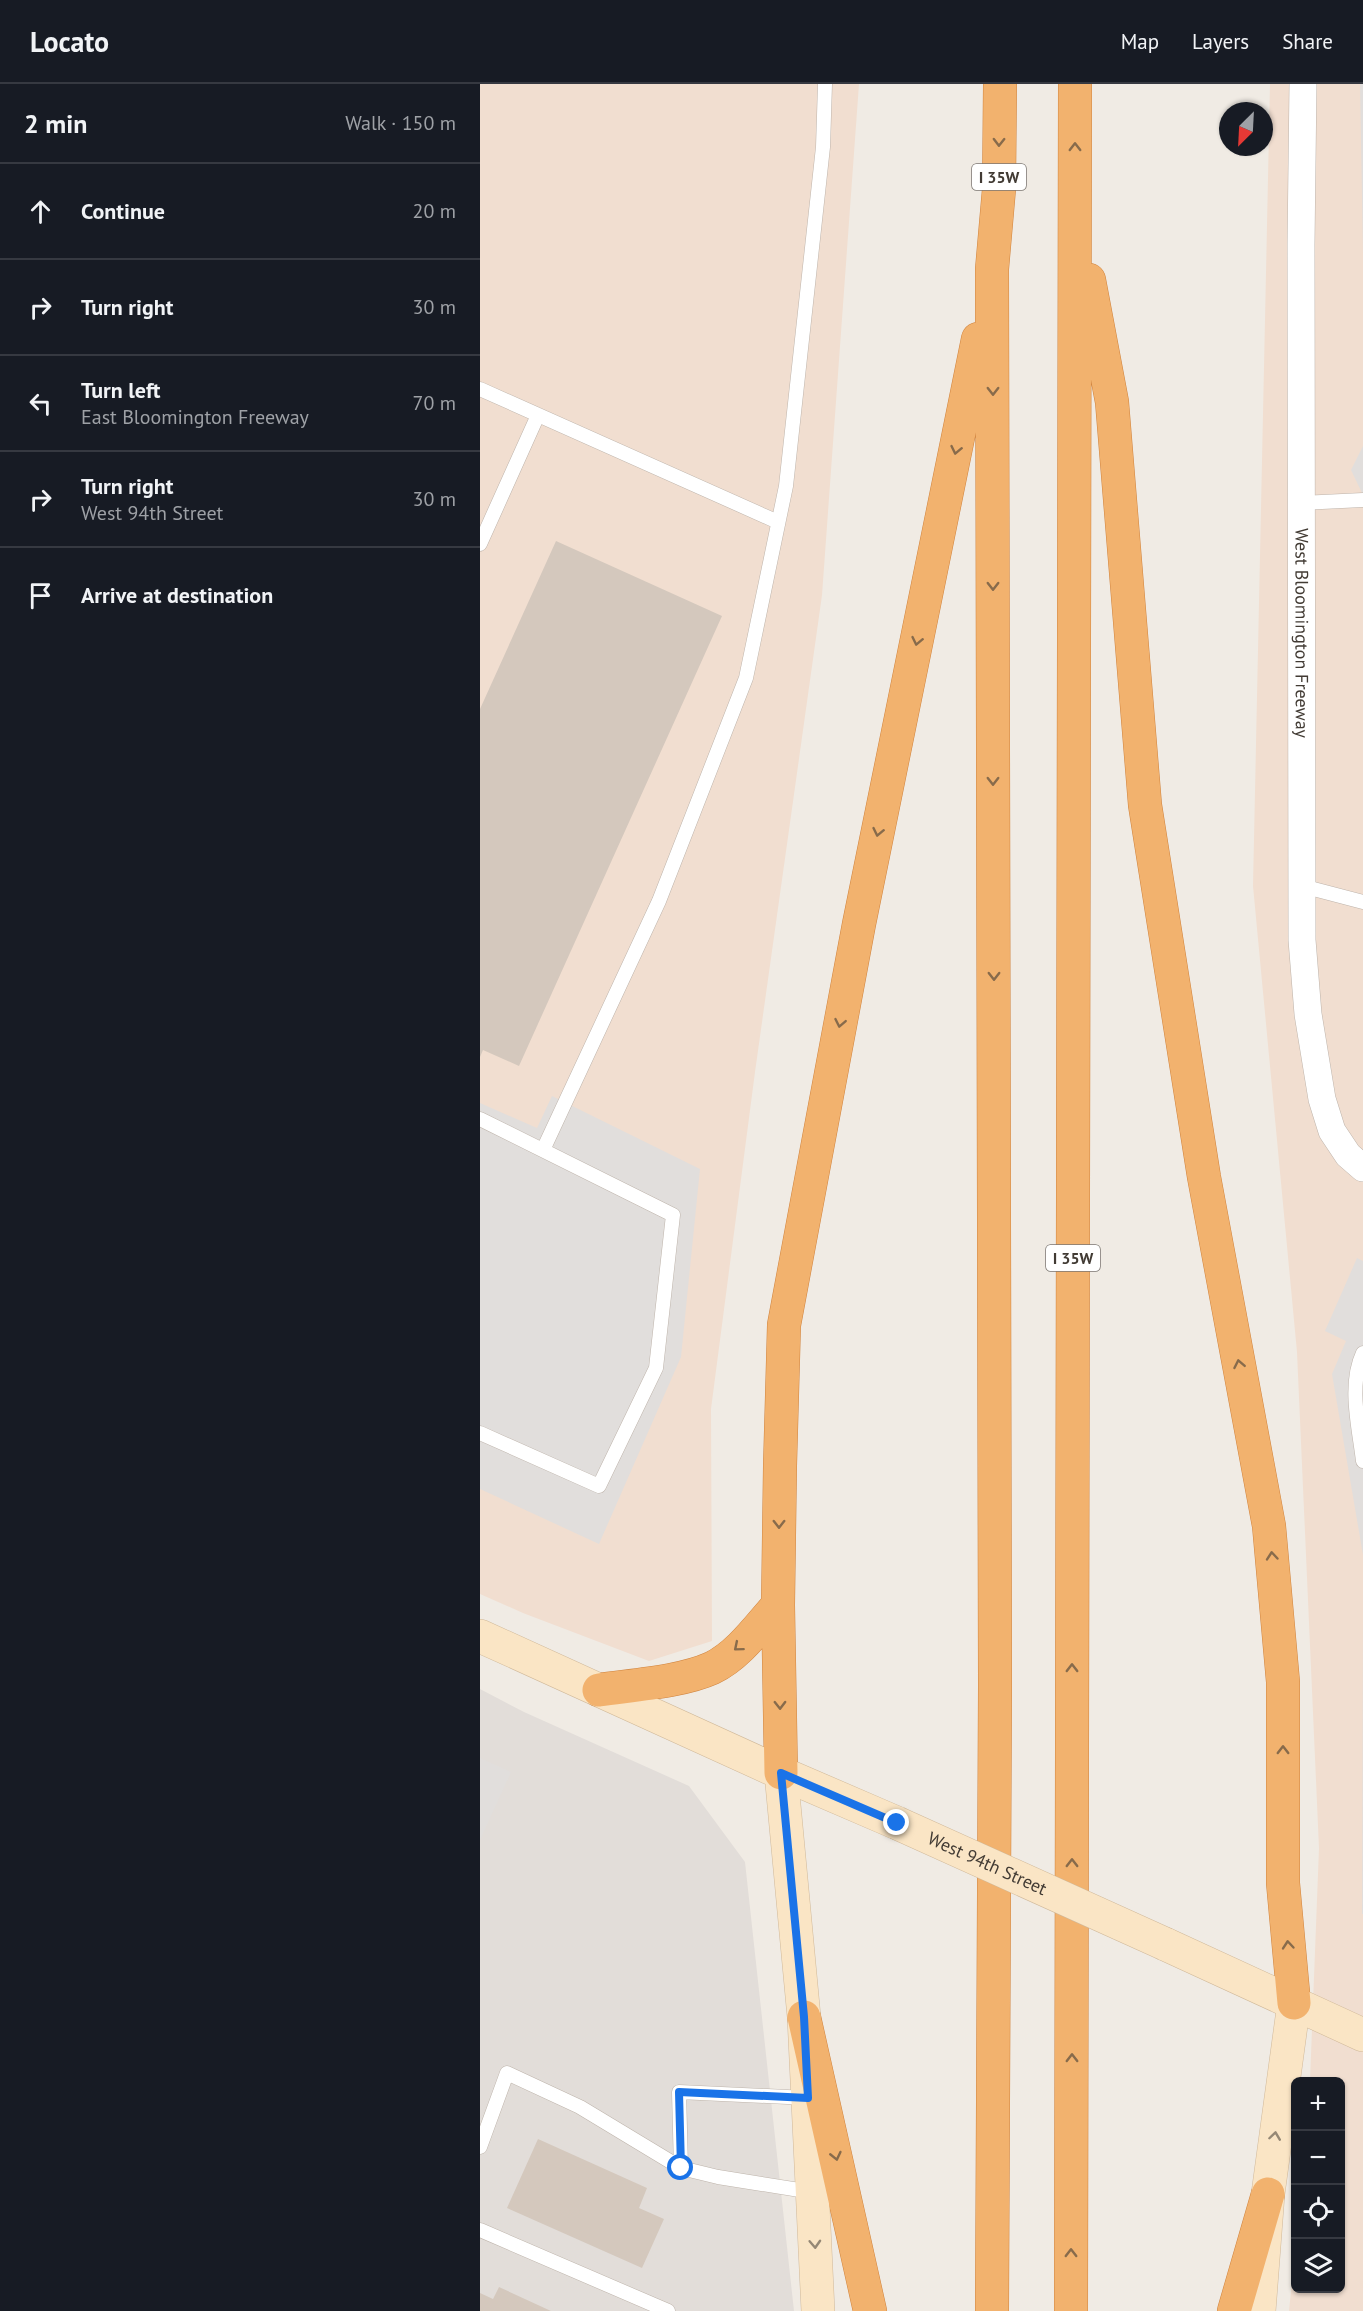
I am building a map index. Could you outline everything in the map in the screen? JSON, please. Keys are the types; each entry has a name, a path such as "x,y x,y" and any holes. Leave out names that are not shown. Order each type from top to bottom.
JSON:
{"highway":[{"name":"I 35W","path":"992,2311 995,1686 992,269 999,189 1000,84"},
{"name":"I 35W","path":"1071,2311 1075,84"},
{"path":"1074,206 1112,402 1145,805 1204,1177 1269,1526 1283,1682 1282,1883 1294,2003"},
{"path":"781,1773 778,1605 784,1325 859,924 992,269"},
{"path":"599,1690 670,1680 712,1668 742,1645 778,1605"},
{"path":"804,2017 870,2311"},
{"path":"1234,2311 1268,2194"}],"street":[{"name":"West Bloomington Freeway","path":"1303,84 1301,244 1302,940 1308,1014 1322,1099 1332,1131 1348,1155 1363,1168"},
{"name":"West 94th Street","path":"480,1636 1363,2035"},
{"path":"781,1773 804,2017 818,2311"},
{"path":"1259,2311 1268,2194 1294,2003"}],"lane":[{"path":"543,1150 659,901 746,678 786,486 822,159 825,84"},
{"path":"480,389 778,522"},
{"path":"480,544 538,415"},
{"path":"1301,503 1363,500"},
{"path":"1302,886 1363,902"},
{"path":"480,1119 673,1215 656,1368 599,1486 480,1433"},
{"path":"1363,1353 1356,1368 1363,1461"},
{"path":"480,2147 507,2073 580,2107 681,2168 718,2177 812,2192"},
{"path":"681,2168 679,2092 808,2098"},
{"path":"480,2230 668,2311"}],"shaded area":[{"path":"480,84 859,84 822,595 755,1072 711,1409 712,1641 649,1661 523,1613 480,1594"},
{"path":"1270,84 1363,84 1363,2311 1289,2311 1291,2291 1345,2293 1345,2077 1310,2077 1319,1848 1297,1352 1253,886 1268,156 1273,156 1273,102 1270,102"},
{"path":"1360,84 1363,84 1363,254"},
{"path":"1363,446 1363,495 1351,470"},
{"path":"552,1096 700,1169 681,1357 599,1544 480,1489 480,1103 537,1128"},
{"path":"1357,1258 1363,1261 1363,1555 1332,1374 1346,1341 1325,1331"},
{"path":"1363,1616 1363,1914 1362,1914"},
{"path":"480,1689 524,1712 689,1786 745,1862 794,2311 480,2311"},
{"path":"480,1758 511,1772 480,1840"}],"building":[{"path":"556,541 722,616 519,1066 483,1050 480,1057 480,709"},
{"path":"538,2139 647,2188 639,2208 664,2219 642,2268 507,2208"},
{"path":"499,2287 551,2311 480,2311 480,2293 493,2299"}],"route":[{"path":"681,2168 679,2092 808,2098 804,2017 781,1773 897,1823"}]}
